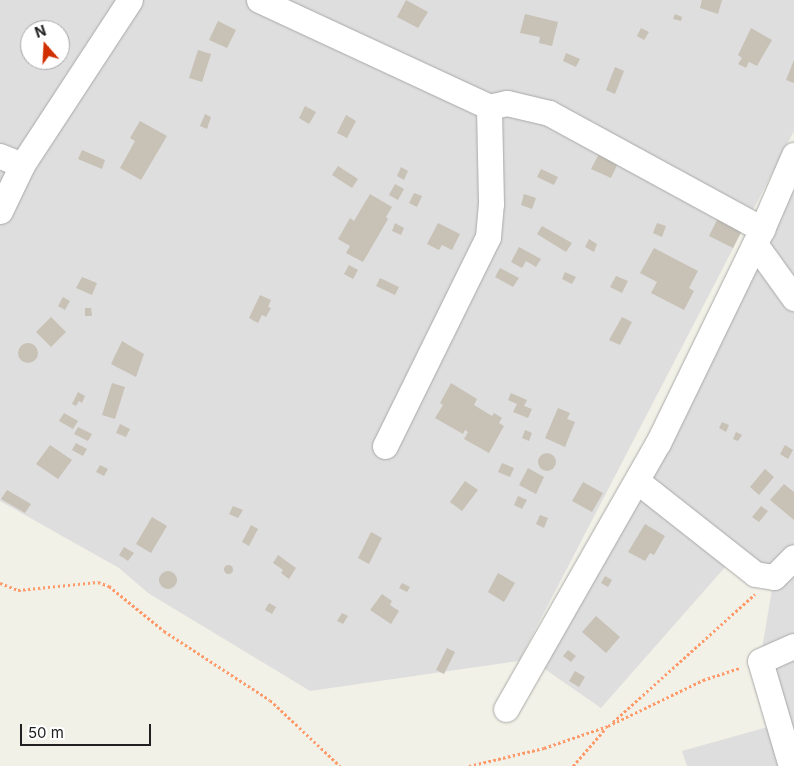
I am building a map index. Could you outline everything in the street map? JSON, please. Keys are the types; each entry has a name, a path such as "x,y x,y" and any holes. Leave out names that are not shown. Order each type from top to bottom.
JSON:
{"street":[{"path":"0,212 11,161 130,0"},
{"path":"259,0 489,107 506,103 549,112 758,236 794,298"},
{"path":"385,446 488,237 491,204 489,107"},
{"path":"506,709 637,481 758,236 794,155"},
{"path":"637,481 756,574 774,577 794,557"},
{"path":"791,766 760,661 794,646"}],"path":[{"path":"573,766 608,726 774,577"},
{"path":"0,583 18,590 98,582 109,586 164,631 270,700 340,766"},
{"path":"469,766 544,748 608,726 703,680 760,661"}],"shaded area":[{"path":"0,0 794,0 794,131 519,661 310,691 148,593 119,568 0,501"},
{"path":"794,155 794,766 687,766 682,751 778,724 760,661 774,577 734,557 601,708 536,663"}],"building":[{"path":"406,0 428,12 418,28 397,17"},
{"path":"702,0 722,0 718,14 700,8"},
{"path":"525,14 558,22 552,46 539,43 540,37 520,33"},
{"path":"675,14 682,17 681,21 673,19"},
{"path":"218,21 236,30 227,48 209,40"},
{"path":"641,28 649,32 644,40 637,36"},
{"path":"751,28 772,40 757,66 749,62 746,68 738,64 742,58 738,55"},
{"path":"198,50 211,54 202,82 189,78"},
{"path":"566,53 580,59 576,67 563,61"},
{"path":"794,60 794,83 786,80"},
{"path":"615,67 624,71 615,94 606,90"},
{"path":"305,106 316,112 309,124 299,118"},
{"path":"205,114 211,117 207,129 200,126"},
{"path":"346,115 356,121 347,138 337,133"},
{"path":"140,121 167,136 141,180 120,168 135,141 130,138"},
{"path":"82,150 105,160 102,169 78,159"},
{"path":"599,154 618,163 611,178 591,169"},
{"path":"338,166 358,179 352,188 332,175"},
{"path":"401,167 408,171 404,180 397,176"},
{"path":"541,169 558,177 554,185 537,177"},
{"path":"395,184 404,189 398,200 389,195"},
{"path":"414,193 422,196 417,207 409,203"},
{"path":"370,194 392,207 386,217 388,219 363,262 346,253 350,246 338,239 350,218 354,221"},
{"path":"524,194 536,198 532,209 521,205"},
{"path":"718,218 742,230 733,248 709,236"},
{"path":"395,223 404,228 401,235 392,231"},
{"path":"438,223 460,234 452,250 442,245 439,250 427,244"},
{"path":"657,223 666,226 662,237 653,233"},
{"path":"542,226 572,243 566,252 537,234"},
{"path":"589,239 597,244 594,252 585,247"},
{"path":"519,247 541,259 536,267 526,261 522,268 511,262"},
{"path":"654,248 698,271 689,288 694,291 684,310 651,293 657,282 640,273"},
{"path":"349,265 358,270 353,279 344,274"},
{"path":"500,268 519,278 513,287 495,277"},
{"path":"565,272 576,277 572,284 562,279"},
{"path":"616,276 628,281 622,293 610,287"},
{"path":"82,277 97,283 92,295 76,288"},
{"path":"380,278 399,287 395,295 376,286"},
{"path":"260,295 271,300 268,307 271,308 266,317 262,315 258,323 249,318"},
{"path":"63,297 70,301 65,310 58,306"},
{"path":"85,308 91,308 92,316 85,316"},
{"path":"51,317 66,332 51,347 36,332"},
{"path":"622,317 632,322 620,345 609,340"},
{"path":"122,341 144,354 136,377 111,364"},
{"path":"28,343 35,346 38,353 35,360 28,363 21,360 18,353 21,346"},
{"path":"112,383 125,387 115,419 102,415"},
{"path":"451,383 477,399 474,405 492,416 494,413 502,418 499,423 504,426 489,453 464,439 468,432 465,430 463,434 435,418 443,405 440,403"},
{"path":"78,392 85,396 82,403 79,401 76,406 72,404"},
{"path":"511,393 527,400 524,406 532,409 528,418 513,412 517,404 508,400"},
{"path":"558,408 570,413 567,419 575,422 565,447 545,438"},
{"path":"64,413 78,421 73,429 59,421"},
{"path":"722,422 729,425 726,432 719,428"},
{"path":"120,424 130,429 126,437 116,433"},
{"path":"78,427 92,434 88,441 74,434"},
{"path":"525,430 532,433 529,441 522,438"},
{"path":"736,432 742,435 738,441 733,439"},
{"path":"76,443 87,449 83,456 72,450"},
{"path":"50,445 72,460 58,479 36,464"},
{"path":"785,445 793,450 788,459 780,454"},
{"path":"547,453 553,456 556,462 553,468 547,471 541,468 538,462 541,456"},
{"path":"502,463 514,468 510,477 498,472"},
{"path":"100,465 108,469 104,476 96,472"},
{"path":"528,468 544,477 536,494 519,485"},
{"path":"765,469 774,477 759,495 750,487"},
{"path":"465,481 478,490 462,511 450,502"},
{"path":"583,482 603,493 592,512 572,501"},
{"path":"784,484 794,492 794,520 770,500"},
{"path":"7,490 31,504 25,513 1,499"},
{"path":"518,496 527,500 522,509 514,505"},
{"path":"233,506 243,510 238,518 229,514"},
{"path":"761,506 768,511 759,522 752,517"},
{"path":"540,515 548,518 544,528 536,524"},
{"path":"152,517 167,526 151,553 136,544"},
{"path":"645,524 665,536 654,555 650,553 645,561 628,552"},
{"path":"251,525 258,529 249,546 242,542"},
{"path":"371,532 382,538 369,564 358,558"},
{"path":"124,547 134,553 128,561 119,555"},
{"path":"278,555 296,568 289,579 281,573 283,570 273,563"},
{"path":"228,565 232,569 228,573 224,569"},
{"path":"168,571 174,574 177,580 174,586 168,589 162,586 159,580 162,574"},
{"path":"498,573 515,583 504,602 488,592"},
{"path":"605,576 612,580 608,587 601,583"},
{"path":"402,583 410,587 407,592 399,588"},
{"path":"382,594 392,601 390,605 399,611 391,624 370,610"},
{"path":"269,603 276,607 272,614 265,610"},
{"path":"342,613 348,616 343,624 337,621"},
{"path":"596,616 620,637 606,653 582,632"},
{"path":"447,648 455,652 444,674 436,670"},
{"path":"568,650 576,656 571,662 563,656"},
{"path":"575,671 585,677 579,687 569,681"}]}
